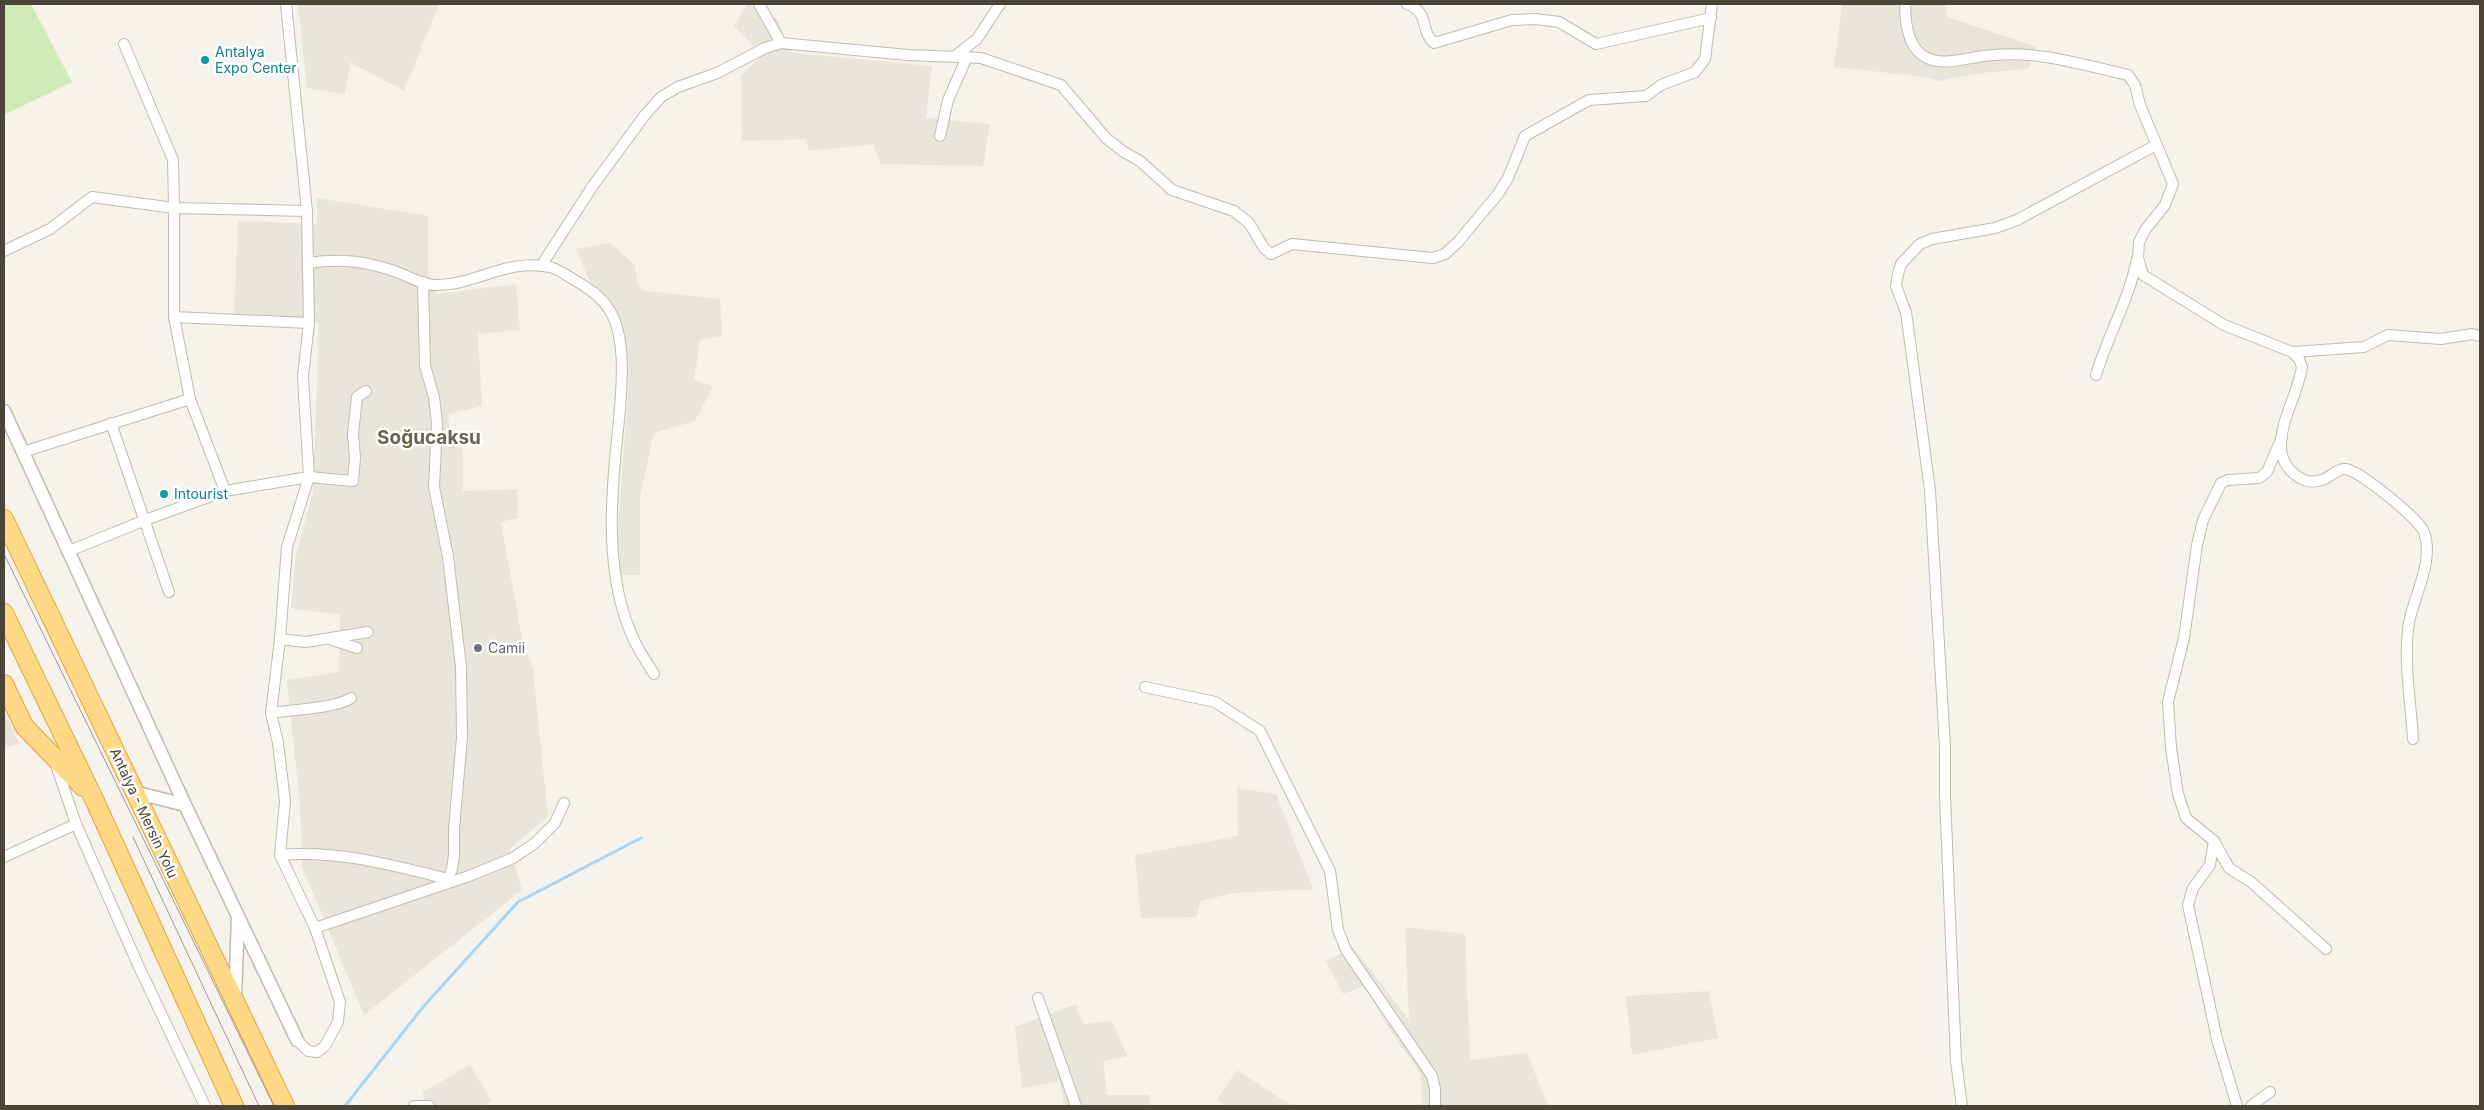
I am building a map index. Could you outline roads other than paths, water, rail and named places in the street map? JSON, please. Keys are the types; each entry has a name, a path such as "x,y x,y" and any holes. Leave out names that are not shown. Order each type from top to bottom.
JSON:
{"highway":[{"name":"Antalya - Mersin Yolu","path":"4,519 234,1003 285,1106"},
{"path":"4,613 93,797 234,1106"},
{"path":"4,684 24,726 53,759 93,797"}],"street":[{"path":"4,412 185,805 297,1040 308,1051 318,1052 325,1046 338,1022 340,1002 315,928 280,855 285,801 278,743 271,713 280,639 287,546 310,477 303,376 309,323 307,211 286,4"},
{"path":"760,4 781,43"},
{"path":"954,57 977,39 1000,4"},
{"path":"1407,4 1417,8 1424,19 1428,38 1434,43 1512,20 1559,22 1596,44 1711,18"},
{"path":"541,266 592,187 644,115 661,97 678,87 717,73 765,48 781,43 908,56 980,58 1061,85 1106,138 1124,152 1140,161 1172,190 1234,211 1249,223 1264,248 1271,254 1292,244 1433,258 1445,254 1458,242 1498,194 1508,178 1525,136 1589,100 1646,96 1661,85 1695,72 1705,59 1712,4"},
{"path":"1905,4 1905,16 1910,38 1918,52 1927,58 1943,61 2018,53 2046,55 2128,74 2135,85 2140,105 2173,184 2166,204 2145,230 2139,242 2133,282 2109,336 2096,375"},
{"path":"124,44 173,160 174,317 190,399 225,491"},
{"path":"940,136 948,100 967,57"},
{"path":"1962,1106 1956,1061 1945,796 1945,747 1930,490 1906,312 1896,286 1898,274 1901,264 1920,244 1932,239 1995,228 2017,220 2156,145"},
{"path":"4,251 50,229 92,197 174,208 307,211"},
{"path":"2138,258 2143,275 2202,313 2274,347 2292,352 2364,347 2388,335 2441,339 2472,334 2480,336"},
{"path":"308,263 332,259 352,260 376,265 434,285 448,284 513,266 553,267 593,291 611,312 620,349 622,393 612,535 615,570 624,616 634,639 654,674"},
{"path":"423,282 426,366 434,397 437,423 434,487 452,593 462,707 454,855 447,881"},
{"path":"174,317 309,323"},
{"path":"2292,352 2300,359 2301,375 2282,437 2267,472 2260,478 2233,479 2221,483 2208,506 2197,545 2184,638 2168,702 2172,748 2181,809 2186,818 2214,840 2229,868 2251,882 2326,950"},
{"path":"69,551 144,520 225,491 310,477 353,481 355,478 354,422 357,397 366,391"},
{"path":"23,452 190,399"},
{"path":"111,423 169,592"},
{"path":"2282,437 2283,457 2290,470 2296,476 2312,482 2322,480 2340,469 2348,469 2362,476 2404,509 2424,531 2426,541 2424,567 2407,634 2413,739"},
{"path":"280,639 300,642 328,640 368,632"},
{"path":"328,640 357,648"},
{"path":"1145,687 1214,702 1260,731 1330,871 1338,930 1346,950 1432,1076 1435,1089 1435,1106"},
{"path":"271,713 319,706 333,706 352,698"},
{"path":"53,759 76,824 139,966 205,1106"},
{"path":"134,792 185,805"},
{"path":"315,928 513,858 535,843 556,823 564,803"},
{"path":"4,857 76,824"},
{"path":"2214,840 2210,865 2193,888 2188,905 2217,1039 2236,1106"},
{"path":"280,855 318,852 348,856 447,881"},
{"path":"234,1003 238,914"},
{"path":"1038,998 1076,1106"},
{"path":"2252,1106 2270,1092"},
{"path":"414,1106 429,1106"}],"waterway":[{"path":"345,1106 423,1007 518,902 641,838"}],"tram line":[{"path":"4,554 274,1106"},
{"path":"133,837 259,1106"}],"place":[{"name":"Antalya Expo Center","path":"205,60"},
{"name":"Intourist","path":"164,494"},
{"name":"Camii","path":"478,648"}],"district":[{"name":"Soğucaksu","path":"429,437"}]}
